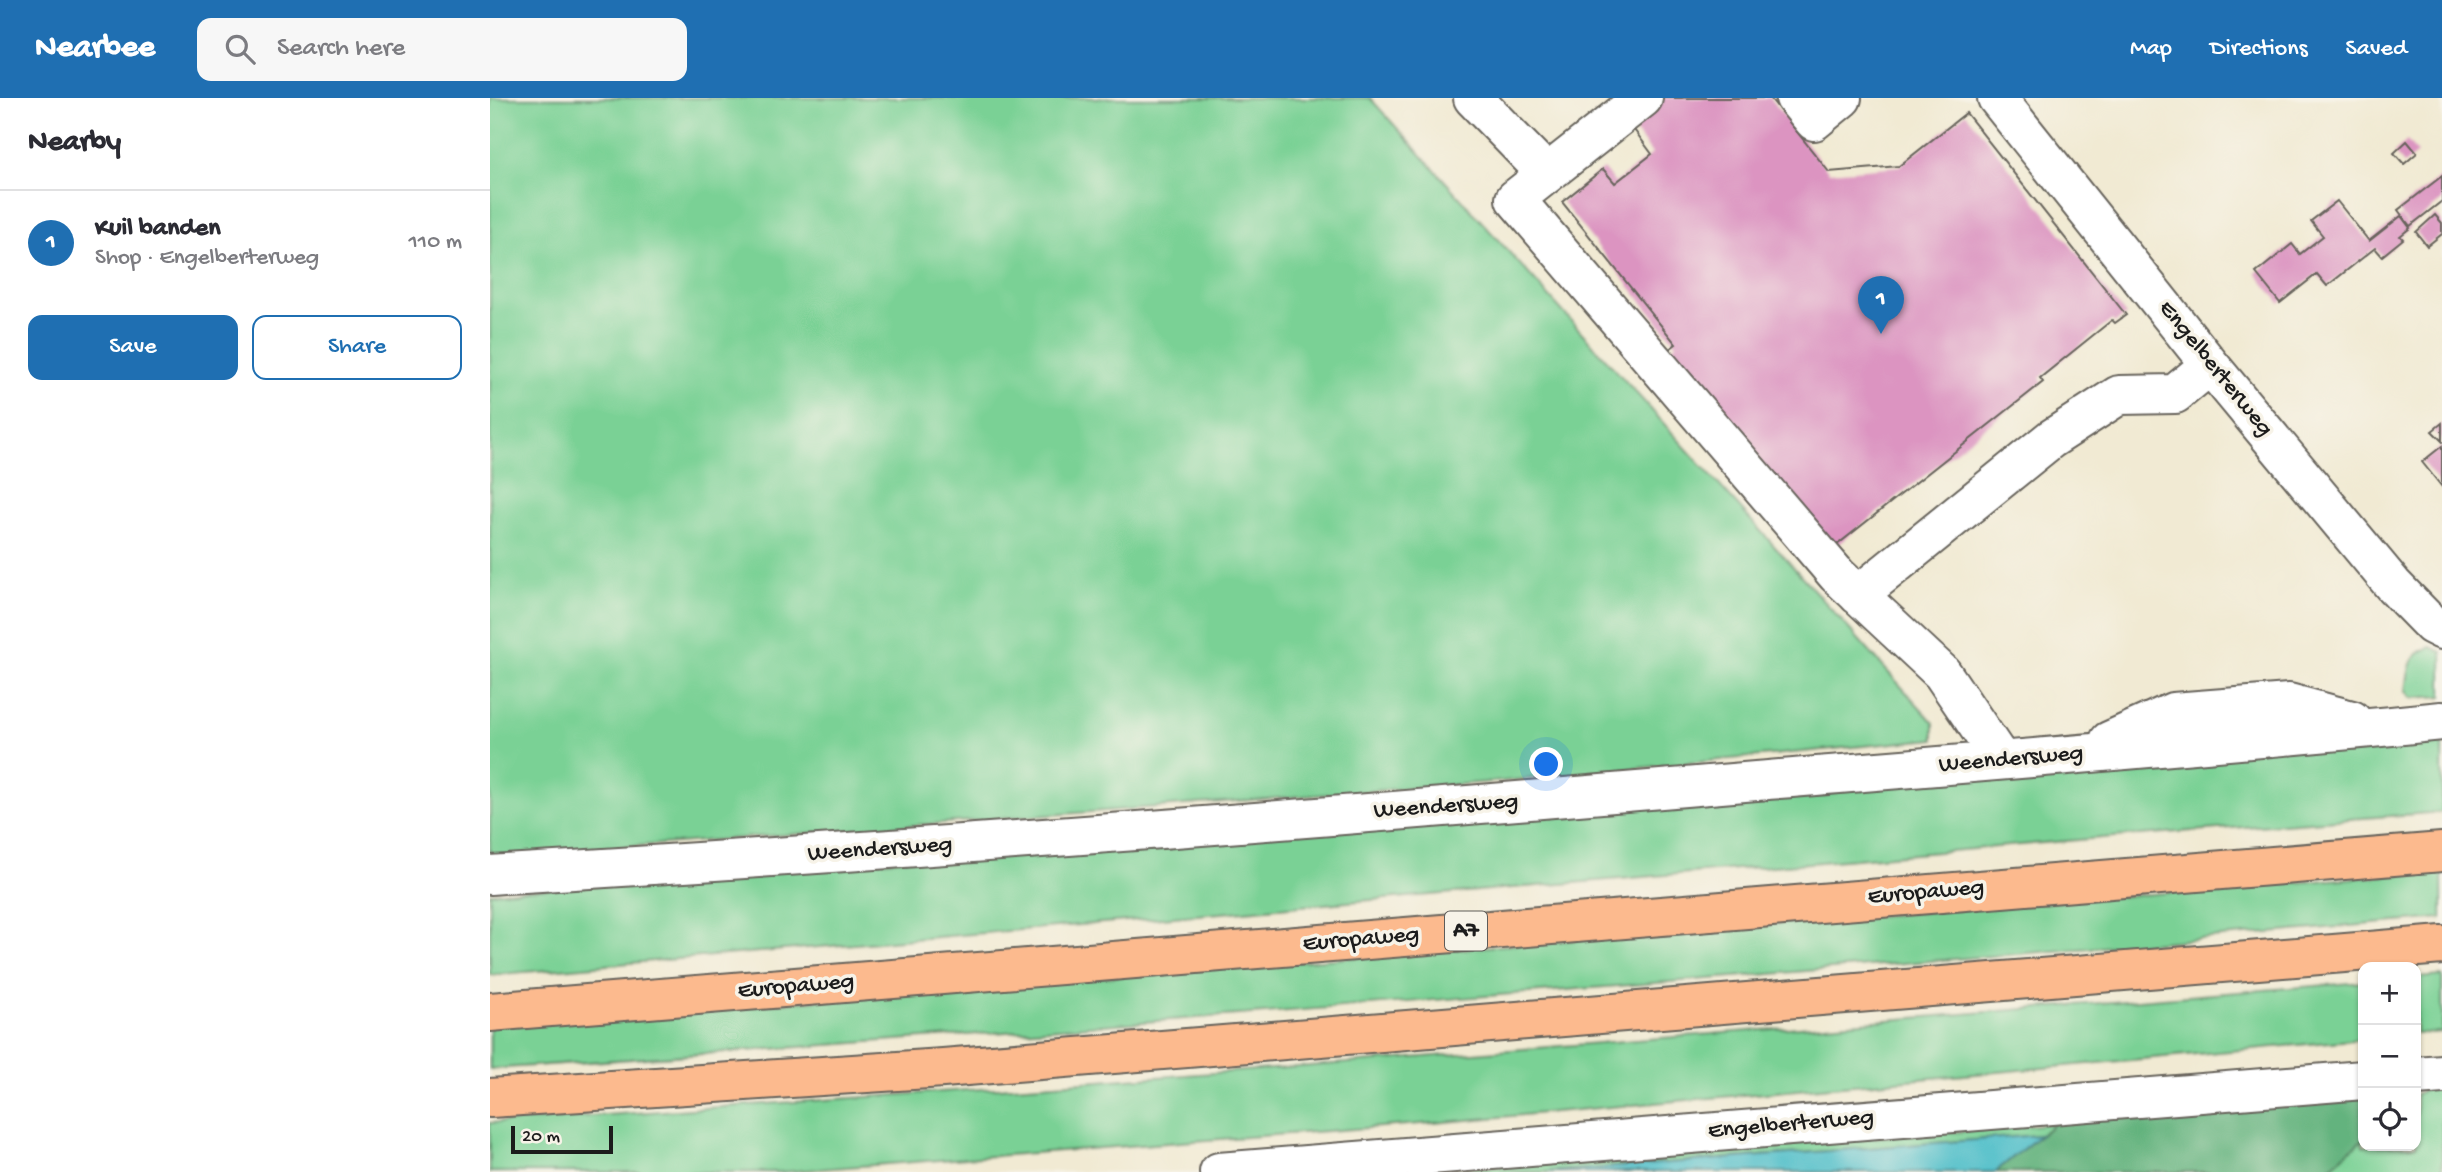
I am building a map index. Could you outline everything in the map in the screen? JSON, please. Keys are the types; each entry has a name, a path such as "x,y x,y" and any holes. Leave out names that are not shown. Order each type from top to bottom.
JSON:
{"highway":[{"name":"Europaweg","path":"490,1012 2442,852"},
{"path":"490,1098 957,1067 2442,945"}],"street":[{"path":"1473,98 1547,174"},
{"path":"1794,98 1814,121 1842,98"},
{"name":"Engelberterweg","path":"1997,98 2210,365 2393,585 2432,625 2442,630"},
{"path":"1628,102 1547,174 1515,198 1837,575 1942,673 2001,760"},
{"path":"1858,595 2050,439 2119,395 2175,394 2210,365"},
{"name":"Weendersweg","path":"490,875 814,856 1526,801 2442,721"},
{"path":"2421,1076 2442,1074"},
{"name":"Engelberterweg","path":"1219,1172 2358,1080"}],"green space":[{"path":"490,98 1370,98 1934,723 1934,739 1505,781 490,857"},
{"path":"2431,647 2442,652 2442,696 2411,698 2406,691 2411,664 2418,654"},
{"path":"2442,734 2442,812 2114,837 490,975 490,893"},
{"path":"2442,871 2442,918 1466,998 490,1069 490,1026"},
{"path":"2442,976 2442,1032 2421,1034 2421,978"},
{"path":"2358,982 2358,1039 1434,1123 780,1172 490,1172 490,1123 1286,1068"},
{"path":"2442,1082 2442,1172 2324,1172 2358,1143 2358,1151 2421,1151 2421,1092"},
{"path":"2358,1091 2358,1143 2324,1172 1995,1172 2055,1123"},
{"path":"2055,1123 2040,1135 1548,1172 1431,1172 1660,1152"}],"water":[{"path":"2040,1135 1995,1172 1548,1172"}],"building":[{"path":"1661,98 1770,98 1829,172 1899,166 1966,113 2126,315 2115,323 2112,320 2040,378 2043,382 1828,552 1667,351 1676,344 1562,202 1603,169 1615,183 1652,154 1629,123"},
{"path":"2407,141 2417,153 2404,164 2394,153"},
{"path":"2442,176 2442,201 2410,226 2398,210"},
{"path":"2337,201 2369,241 2401,216 2410,228 2400,236 2403,239 2382,256 2375,248 2327,286 2317,274 2280,303 2256,273 2292,244 2300,254 2323,236 2311,221"},
{"path":"2435,215 2442,223 2442,234 2427,246 2416,232"},
{"path":"2442,423 2442,441 2432,431"},
{"path":"2442,446 2442,487 2422,462"}],"place":[{"name":"Kuil banden","path":"1881,334"}]}
